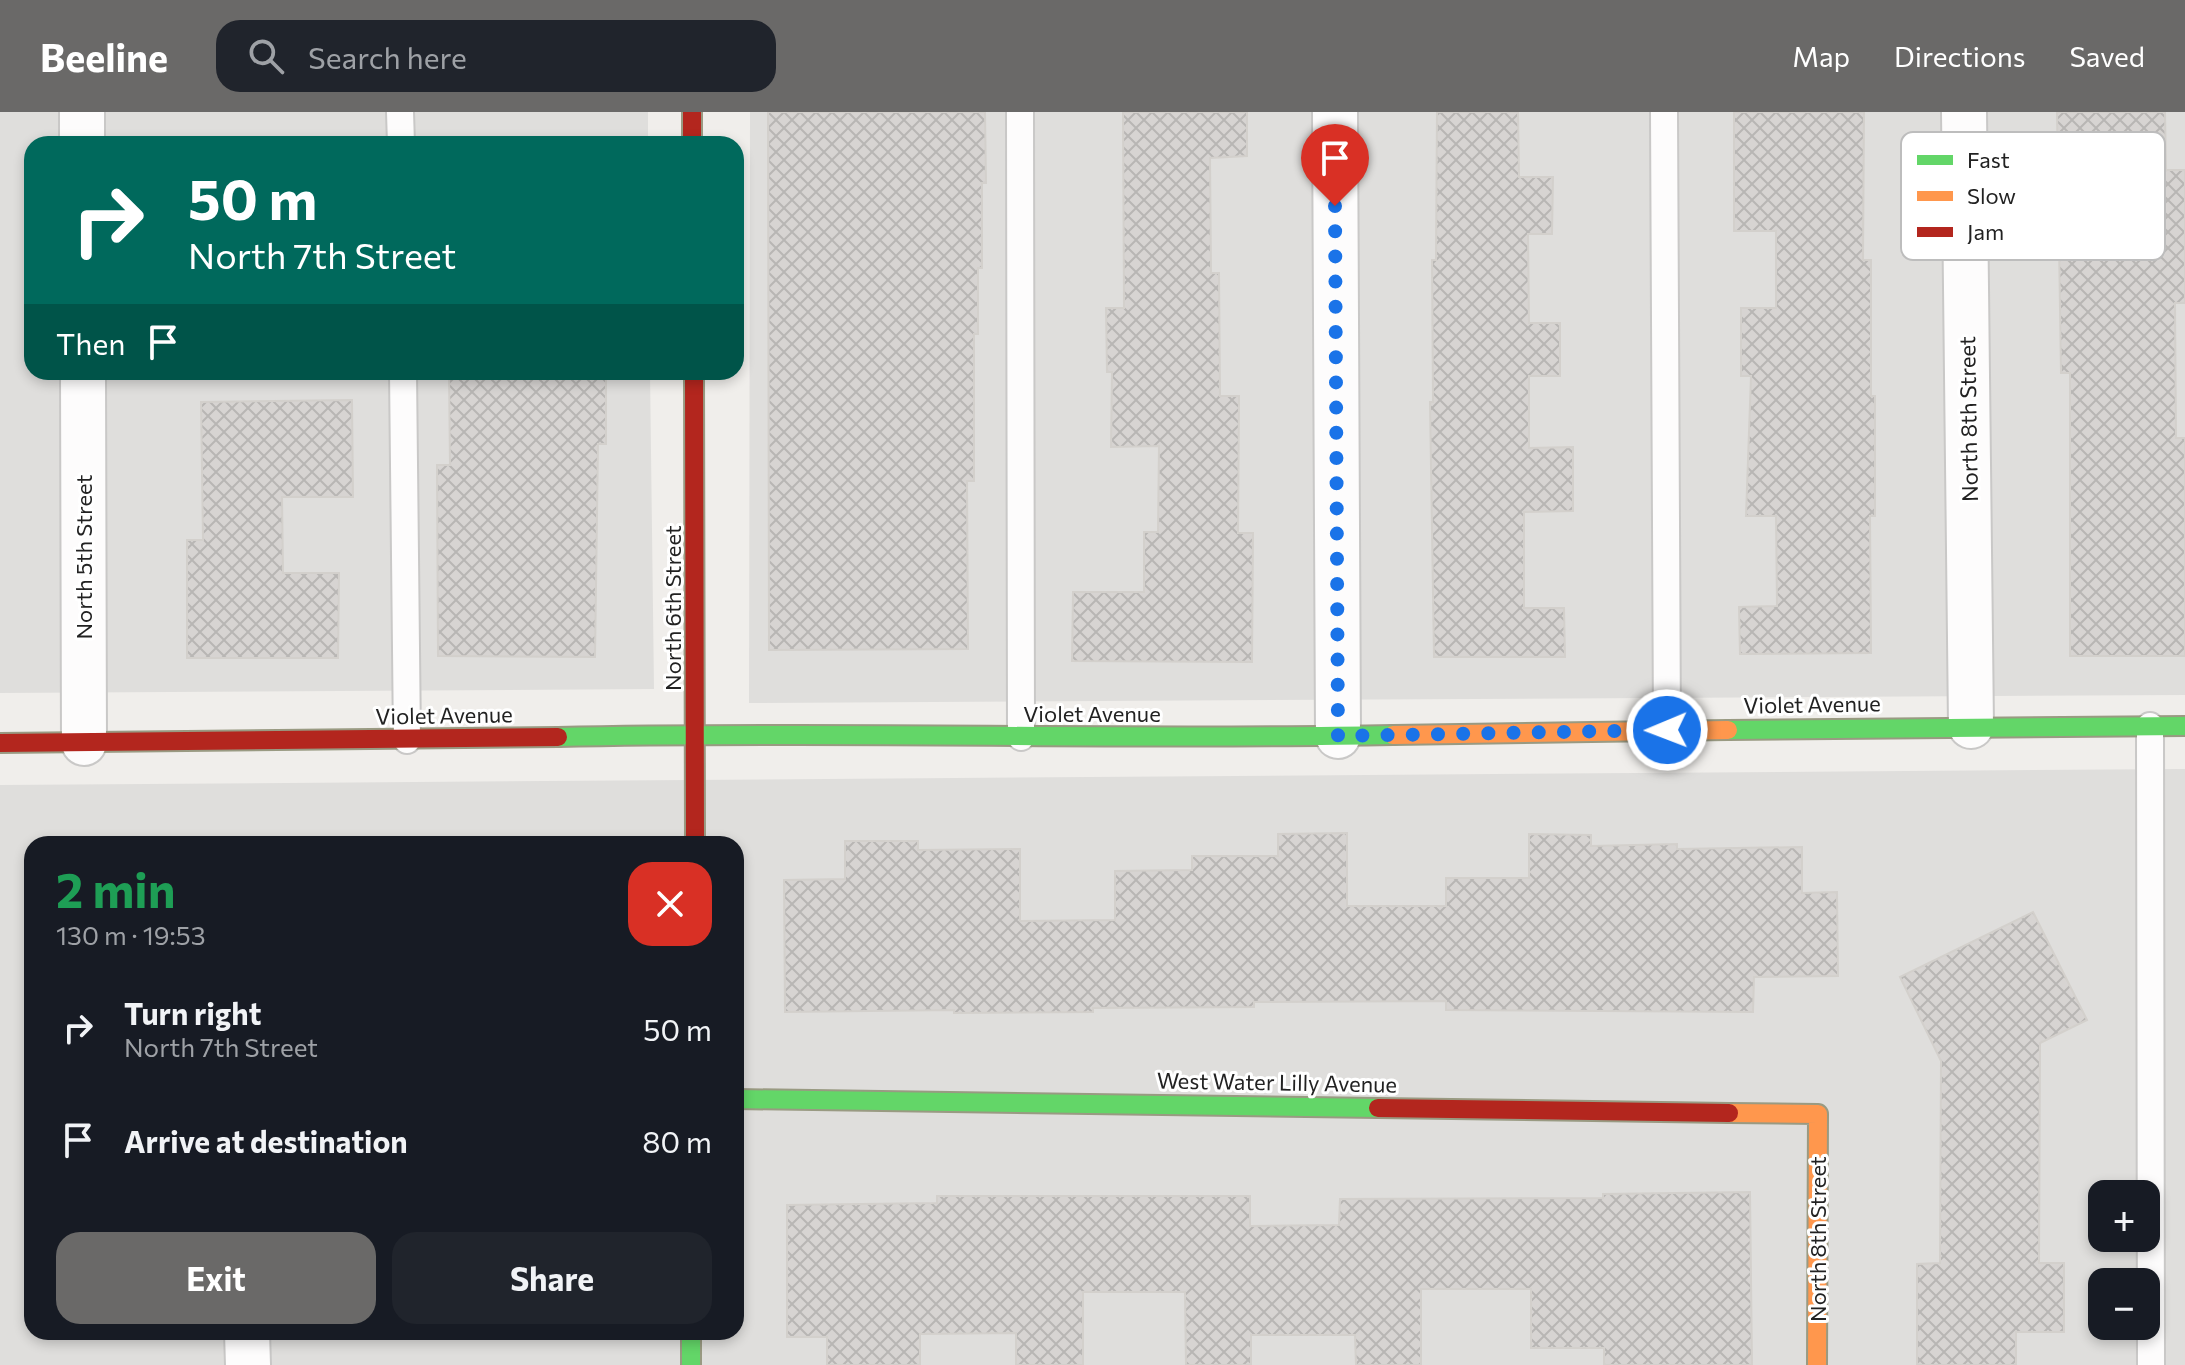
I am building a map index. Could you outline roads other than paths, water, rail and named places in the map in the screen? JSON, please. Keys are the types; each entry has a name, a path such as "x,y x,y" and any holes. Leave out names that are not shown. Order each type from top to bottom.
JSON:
{"street":[{"path":"82,112 82,136"},
{"path":"692,112 692,136"},
{"path":"1335,112 1338,736"},
{"name":"North 8th Street","path":"1964,112 1964,132"},
{"name":"North 8th Street","path":"1966,260 1971,726"},
{"name":"North 5th Street","path":"83,380 84,743"},
{"name":"North 6th Street","path":"694,380 695,836"},
{"name":"Violet Avenue","path":"0,743 697,734 1338,736 1971,726 2185,726"},
{"name":"West Water Lilly Avenue","path":"744,1099 1818,1114"},
{"name":"North 8th Street","path":"1817,1365 1818,1114"},
{"path":"247,1340 248,1365"},
{"path":"691,1340 691,1365"}],"lane":[{"path":"400,112 401,136"},
{"path":"1020,112 1021,737"},
{"path":"1664,112 1667,730"},
{"path":"403,380 407,740"},
{"path":"2150,726 2151,1365"}]}
